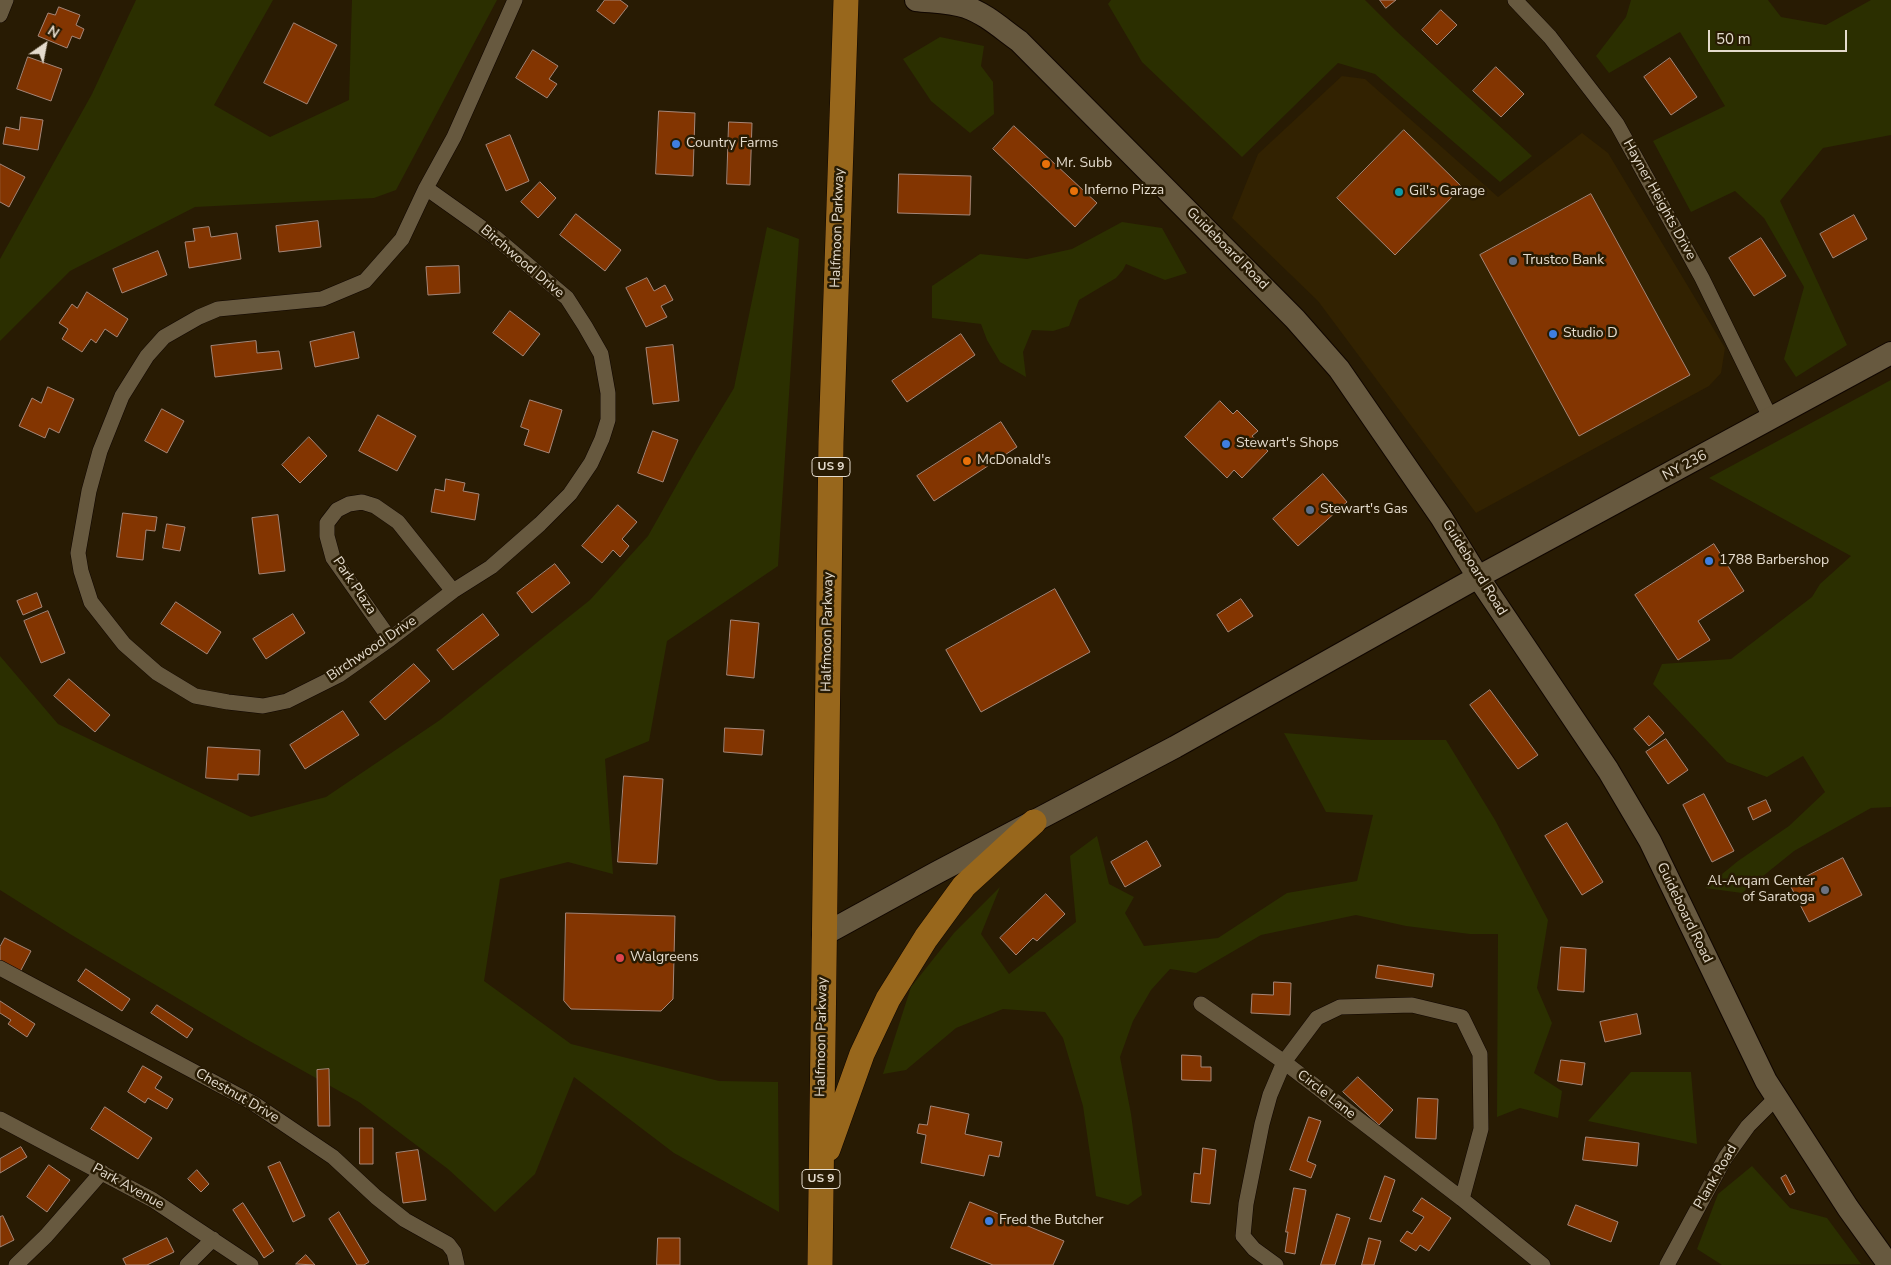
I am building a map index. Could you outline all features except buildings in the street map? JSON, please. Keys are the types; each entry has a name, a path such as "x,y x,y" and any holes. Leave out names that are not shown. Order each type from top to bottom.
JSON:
{"main road":[{"name":"Halfmoon Parkway","path":"820,1265 831,442 846,0"},
{"path":"821,1170 862,1054 888,999 926,938 964,886 1034,822"}],"street":[{"path":"0,15 6,0"},
{"name":"Birchwood Drive","path":"426,188 495,237 567,298 601,354 608,393 608,420 602,440 591,464 570,494 540,524 491,567 339,674 287,702 263,706 195,696 157,673 124,644 91,602 81,571 78,553 89,491 100,451 122,396 147,356 164,337 199,317 218,310 322,298 365,280 402,239 426,188 454,137 515,0"},
{"name":"Guideboard Road","path":"916,0 950,3 967,8 989,19 1019,41 1295,318 1344,377 1442,518 1478,577 1608,770 1650,841 1757,1064 1776,1098 1848,1208 1890,1265"},
{"name":"Hayner Heights Drive","path":"1515,0 1550,37 1617,124 1702,278 1771,419"},
{"name":"NY 236","path":"823,935 936,873 1176,747 1478,577 1891,353"},
{"name":"Park Plaza","path":"390,639 332,558 327,536 327,523 336,510 349,504 362,502 375,506 398,522 453,592"},
{"name":"Chestnut Drive","path":"0,968 253,1103 333,1157 376,1197 405,1220 448,1244 456,1258"},
{"path":"1201,1004 1284,1062 1317,1018 1340,1007 1412,1005 1462,1017 1480,1054 1481,1128 1462,1199"},
{"name":"Circle Lane","path":"1276,1265 1254,1249 1243,1236 1246,1204 1262,1124 1270,1095 1284,1062 1462,1199 1544,1265"},
{"name":"Plank Road","path":"1667,1265 1725,1158 1748,1126 1776,1098"},
{"name":"Park Avenue","path":"1,1120 153,1200 251,1265"},
{"path":"16,1265 46,1236 102,1172"},
{"path":"187,1265 214,1239"}],"shaded area":[{"path":"1342,76 1365,79 1498,197 1582,133 1608,153 1725,348 1721,373 1709,386 1476,513 1318,301 1232,218 1258,154"}],"green space":[{"path":"136,0 273,0 214,105 270,137 349,100 352,0 497,0 396,190 374,198 195,207 70,271 0,341 0,259 92,94"},
{"path":"1111,0 1365,0 1532,156 1500,182 1375,74 1338,63 1242,157 1142,62 1108,4"},
{"path":"1631,0 1768,0 1781,17 1826,25 1871,0 1891,0 1891,135 1823,148 1780,201 1847,345 1796,377 1784,359 1804,287 1764,218 1735,191 1691,212 1653,141 1725,106 1680,32 1609,73 1596,56 1626,17"},
{"path":"940,37 984,46 981,66 993,82 994,114 970,133 931,101 903,59"},
{"path":"1122,222 1162,228 1187,273 1165,280 1126,264 1116,278 1079,300 1069,326 1053,331 1032,330 1023,352 1026,377 1000,362 987,340 981,324 932,318 932,286 980,254 1027,259 1072,249"},
{"path":"767,227 799,239 778,566 667,641 649,741 605,759 613,874 568,862 500,879 484,981 571,1044 719,1081 778,1082 779,1212 674,1153 574,1077 535,1174 495,1212 448,1169 359,1102 246,1039 0,890 0,656 58,724 251,817 326,797 440,720 590,600 648,536 734,388"},
{"path":"1891,380 1891,807 1871,808 1794,851 1742,893 1705,888 1738,861 1789,826 1825,792 1803,756 1767,777 1727,762 1653,684 1662,664 1731,659 1812,597 1820,584 1851,556 1709,478"},
{"path":"1284,733 1372,740 1446,740 1495,820 1548,920 1537,988 1552,1023 1534,1073 1562,1091 1558,1118 1520,1108 1497,1117 1498,934 1470,934 1406,926 1356,915 1261,935 1196,973 1170,969 1151,990 1133,1021 1120,1057 1131,1114 1142,1195 1128,1205 1096,1196 1083,1106 1063,1038 1045,1012 1003,1009 956,1028 906,1070 883,1074 911,987 954,933 1000,887 981,934 1009,974 1076,922 1070,856 1097,836 1109,884 1134,897 1125,913 1144,946 1218,938 1287,893 1357,881 1373,815 1326,812"},
{"path":"1631,1072 1691,1072 1697,1144 1588,1121"},
{"path":"1752,1166 1790,1208 1827,1218 1861,1264 1722,1265 1697,1249 1718,1194"}],"place":[{"name":"Country Farms","path":"676,144"},
{"name":"Mr. Subb","path":"1046,164"},
{"name":"Inferno Pizza","path":"1074,191"},
{"name":"Gil's Garage","path":"1399,192"},
{"name":"Trustco Bank","path":"1513,261"},
{"name":"Studio D","path":"1553,334"},
{"name":"Stewart's Shops","path":"1226,444"},
{"name":"McDonald's","path":"967,461"},
{"name":"Stewart's Gas","path":"1310,510"},
{"name":"1788 Barbershop","path":"1709,561"},
{"name":"Al-Arqam Center of Saratoga","path":"1825,890"},
{"name":"Walgreens","path":"620,958"},
{"name":"Fred the Butcher","path":"989,1221"}]}
